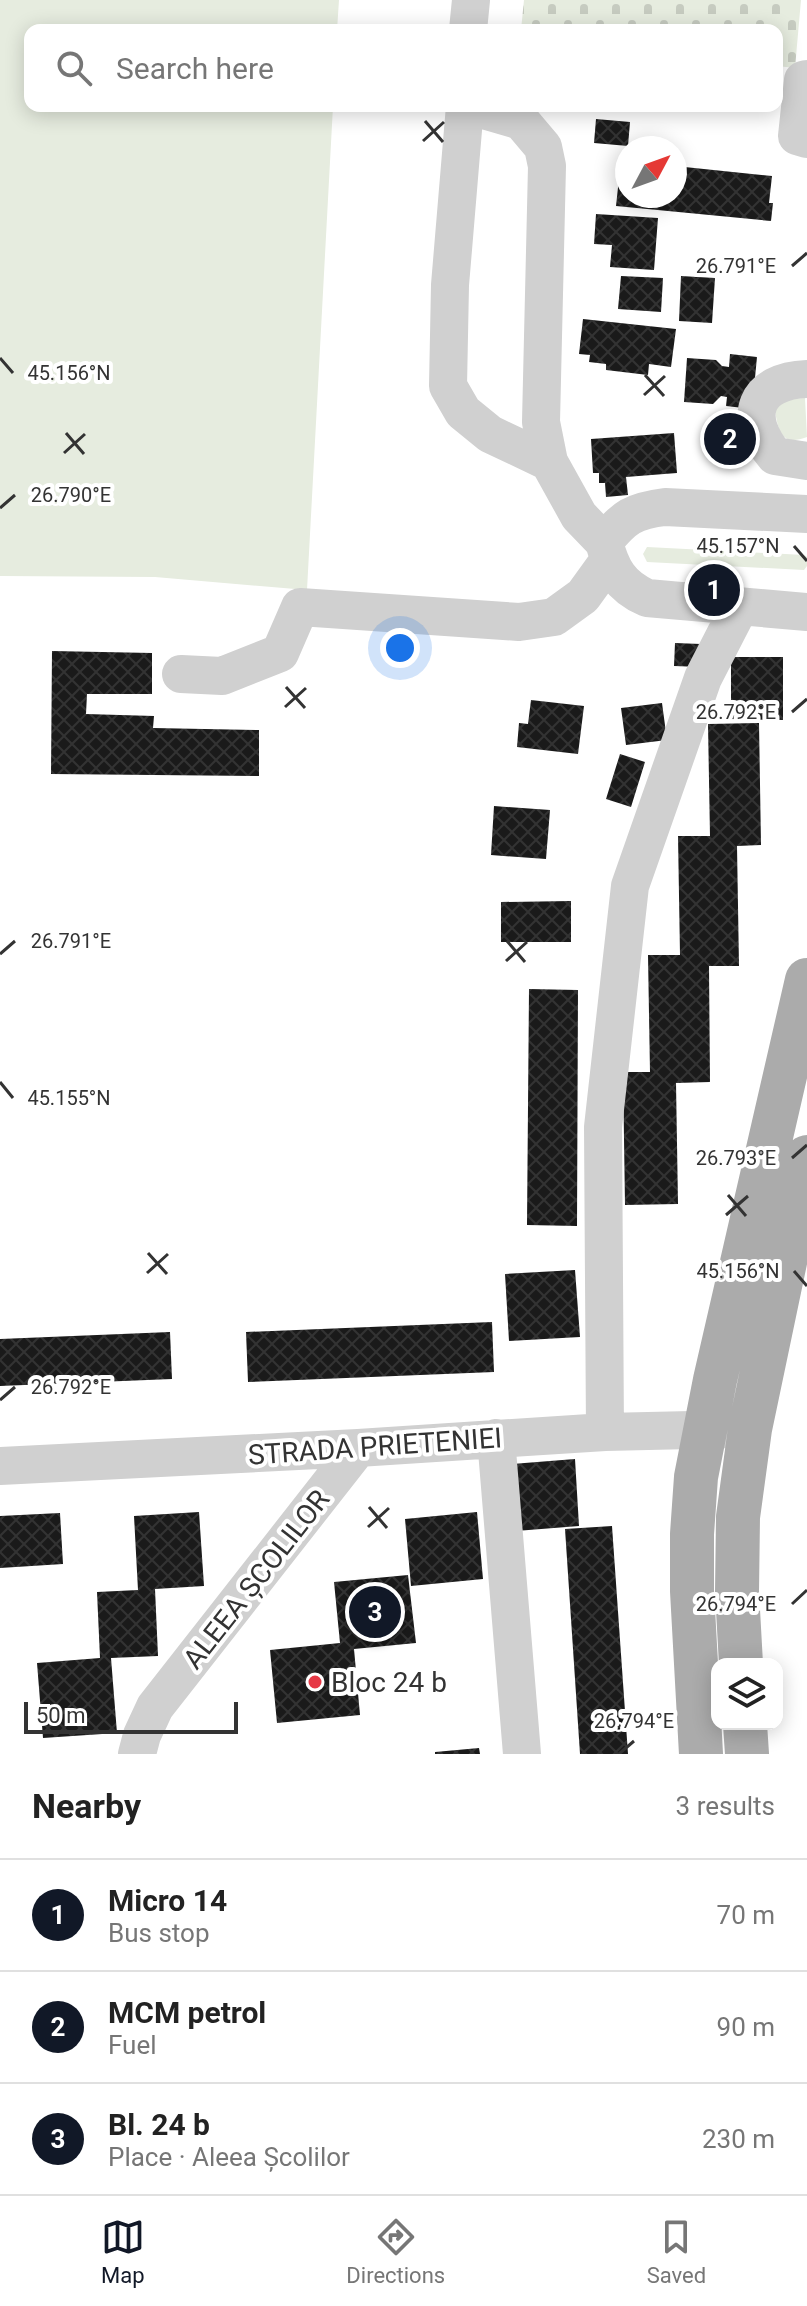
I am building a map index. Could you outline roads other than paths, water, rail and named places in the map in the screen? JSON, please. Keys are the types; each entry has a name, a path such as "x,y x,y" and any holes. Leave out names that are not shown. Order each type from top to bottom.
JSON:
{"main road":[{"path":"701,1754 694,1655 692,1534 696,1477 807,980"},
{"path":"741,1658 737,1592 738,1517 750,1429 807,1157"},
{"path":"745,1730 747,1754"}],"street":[{"path":"469,24 471,0"},
{"path":"807,79 803,80 797,136 807,139"},
{"path":"464,112 450,285 448,386 463,412 490,434 549,462"},
{"path":"490,112 521,121 543,147 547,166 541,422 549,462 579,516 606,551 617,577 631,591 647,598 807,612"},
{"path":"807,379 787,380 765,393 755,417 761,440 775,456 807,461"},
{"path":"181,674 222,676 280,653 300,607 519,622 554,617 583,596 629,515 646,509 665,507 807,514"},
{"path":"605,1432 603,1127 630,886 703,678 740,606"},
{"name":"STRADA PRIETENIEI","path":"0,1466 605,1432 750,1429"},
{"path":"496,1438 522,1754"},
{"name":"ALEEA ȘCOLILOR","path":"137,1754 155,1707 358,1448"}],"place":[{"name":"MCM petrol","path":"730,439"},
{"name":"Micro 14","path":"714,590"},
{"name":"Bl. 24 b","path":"375,1612"},
{"name":"Bloc 24 b","path":"315,1682"}]}
